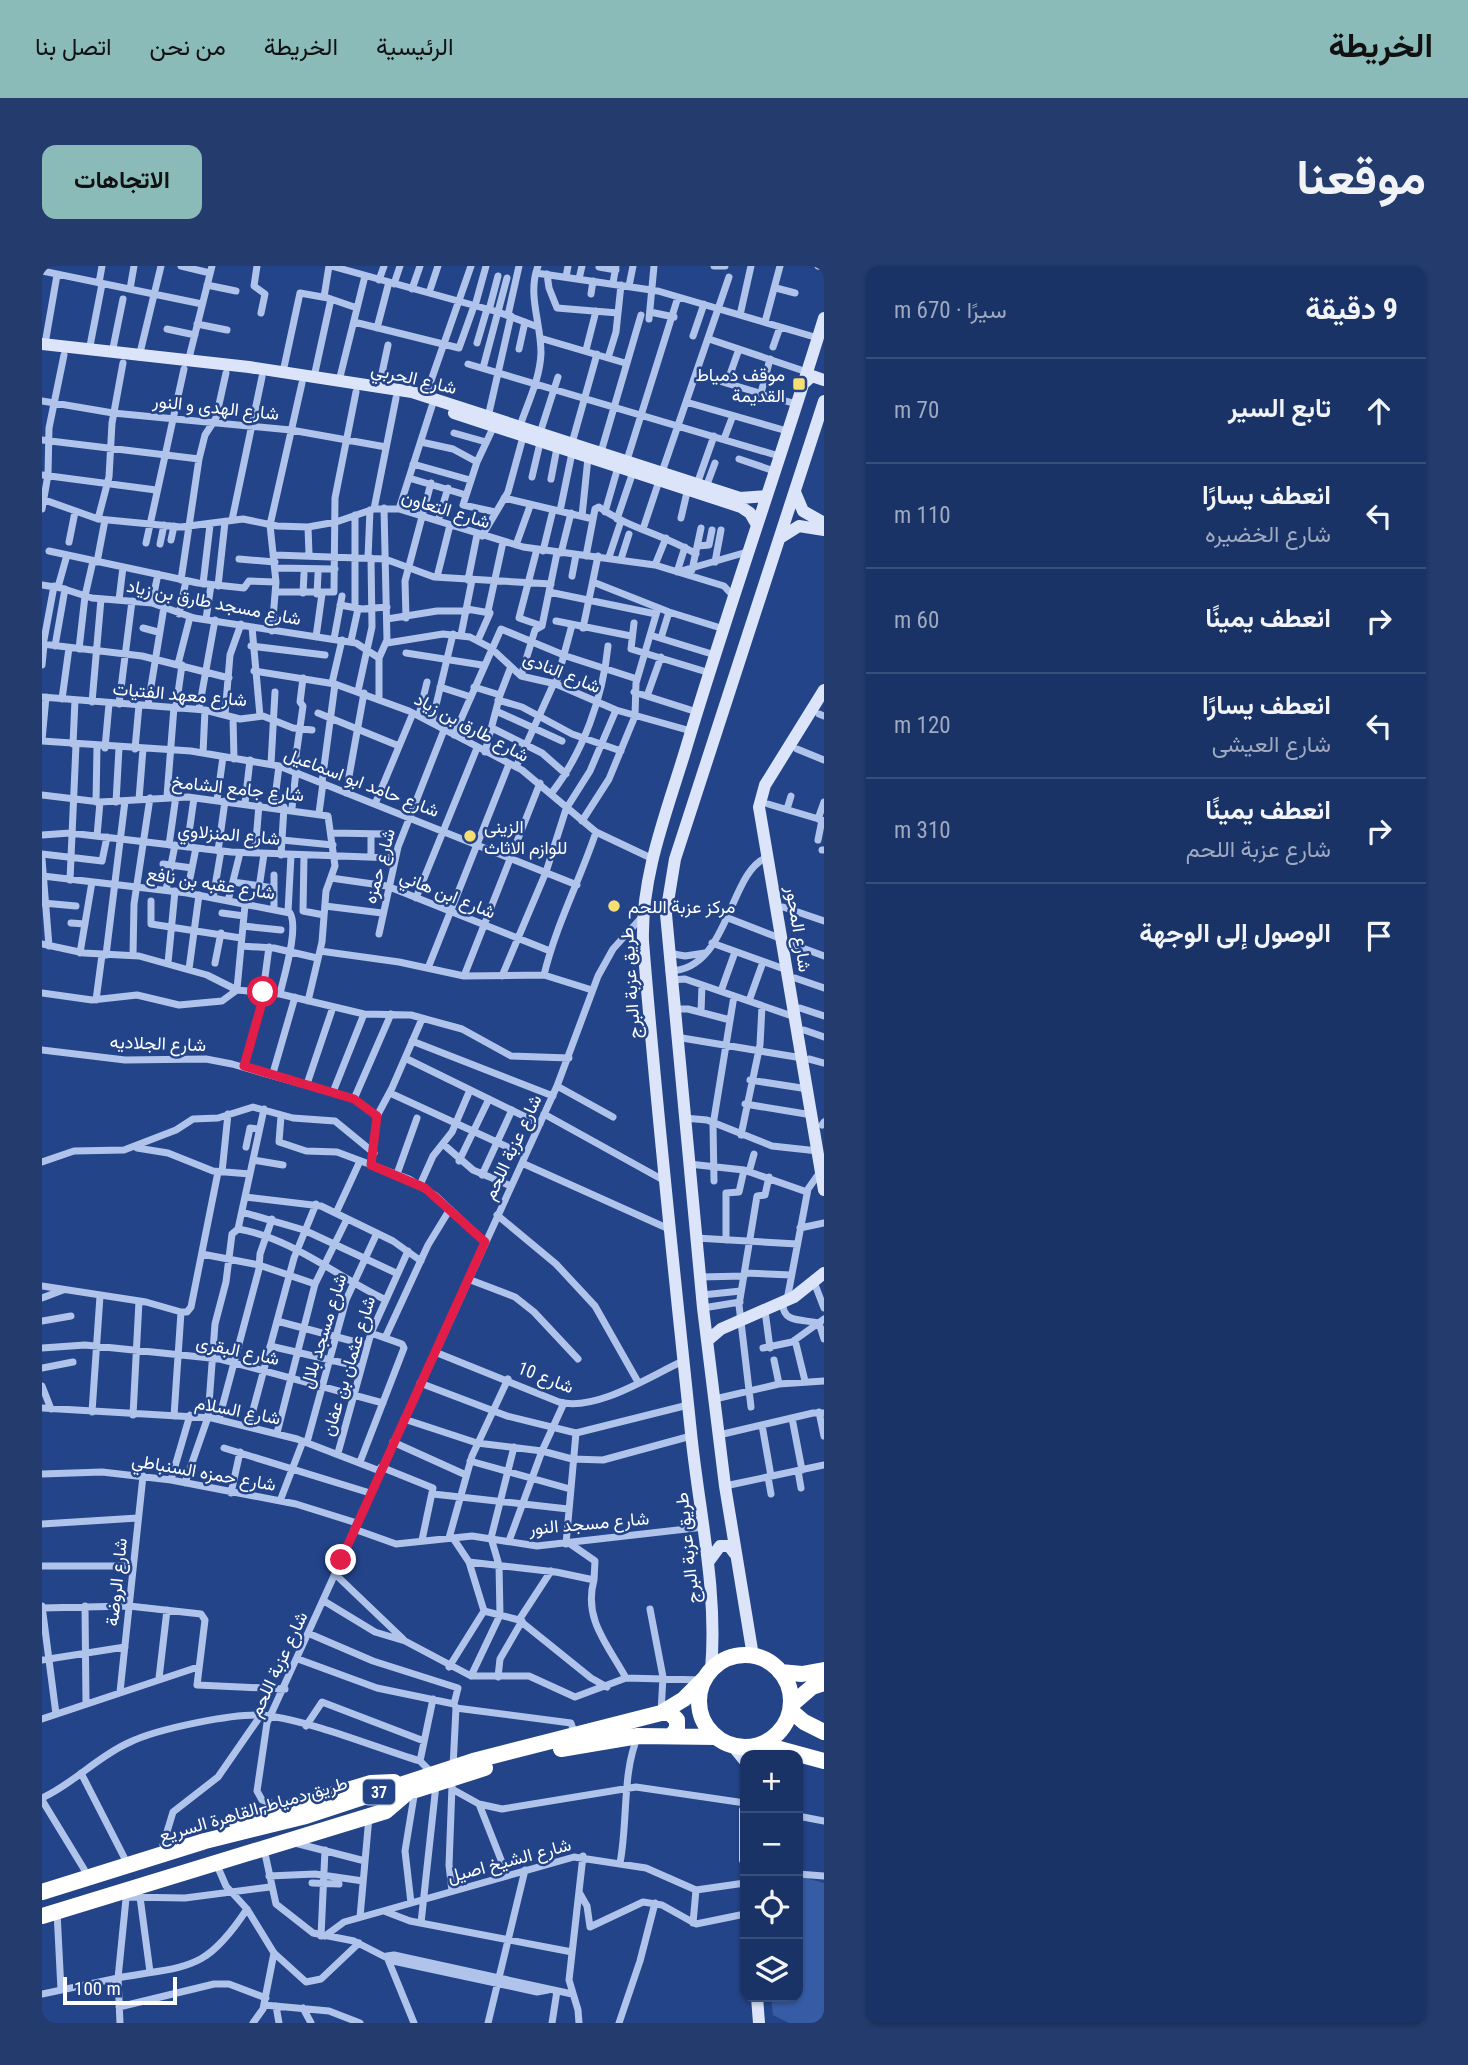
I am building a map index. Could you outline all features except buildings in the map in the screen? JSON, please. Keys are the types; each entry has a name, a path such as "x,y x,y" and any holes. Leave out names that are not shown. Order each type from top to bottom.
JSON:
{"highway":[{"path":"743,1750 724,1740 706,1724 700,1709 701,1693 707,1676 734,1657 754,1656 768,1662 780,1672 790,1690 791,1707 804,1722 824,1731"},
{"path":"780,1672 802,1674 824,1670"},
{"name":"طريق دمياط, القاهرة السريع","path":"452,1778 575,1735 661,1713 684,1699 707,1676"},
{"path":"753,1750 777,1734 791,1707 812,1687 824,1683"},
{"path":"661,1713 670,1713 677,1720 677,1729 671,1736"},
{"name":"طريق دمياط, القاهرة السريع","path":"42,1901 207,1849 294,1829 434,1778 452,1778 540,1754 638,1736 724,1740"},
{"path":"42,1882 371,1783 408,1789"},
{"path":"50,1914 131,1894 216,1862 293,1842 369,1817 390,1809 408,1789"},
{"name":"طريق دمياط, القاهرة السريع","path":"42,1892 205,1841 408,1789"}],"street":[{"path":"68,277 70,266"},
{"path":"83,353 102,266"},
{"path":"130,289 134,266"},
{"path":"139,357 161,266"},
{"path":"146,543 164,455 211,269 181,266"},
{"path":"257,266 254,286 265,294 261,313"},
{"path":"314,377 332,266 362,272 379,280 488,309 538,327"},
{"path":"379,280 384,266"},
{"path":"377,328 391,283 400,266"},
{"path":"412,289 421,266"},
{"path":"429,293 438,266"},
{"path":"399,509 421,442 443,345 471,266"},
{"path":"354,322 443,345 461,347 486,266"},
{"path":"495,512 464,507 470,480 486,442 491,422 519,266"},
{"path":"566,277 568,266"},
{"path":"579,279 582,266"},
{"path":"617,284 633,266"},
{"path":"654,266 650,316 674,317"},
{"path":"714,266 725,266"},
{"path":"740,315 751,266"},
{"path":"765,323 780,266"},
{"path":"818,266 824,267"},
{"path":"599,267 614,268 617,284 618,313 615,337 608,358"},
{"path":"532,477 532,435 540,338 532,288 537,269 547,274 651,290 818,338"},
{"path":"43,270 202,304"},
{"path":"339,381 357,308 362,272"},
{"path":"547,274 556,307 618,313"},
{"path":"43,347 57,275"},
{"path":"477,343 498,276"},
{"path":"643,529 729,277"},
{"path":"483,368 507,278"},
{"path":"591,294 593,281"},
{"path":"207,285 236,290"},
{"path":"776,288 795,293"},
{"path":"494,290 513,294"},
{"path":"283,372 298,295 303,292 357,308"},
{"path":"605,512 626,467 678,297"},
{"path":"111,354 123,299"},
{"path":"693,336 704,304"},
{"path":"586,350 596,311"},
{"path":"601,452 640,315"},
{"name":"طريق عزبة البرج","path":"707,1676 708,1561 691,1436 669,1229 643,914 653,859 691,732 824,318"},
{"path":"519,349 525,321"},
{"path":"197,324 227,330"},
{"path":"773,347 779,327"},
{"path":"167,329 194,335"},
{"path":"540,338 625,363"},
{"path":"709,339 770,359 805,378 814,376 824,380"},
{"path":"379,387 388,345"},
{"name":"شارع الحربي","path":"43,347 123,363 283,372 379,387 572,448 588,458 746,499 766,496"},
{"name":"شارع الحربي","path":"43,347 64,355 83,353 139,357 226,373 248,371 262,377 429,401"},
{"path":"727,383 740,349"},
{"path":"542,626 519,618 528,580 556,511 597,354"},
{"path":"42,509 45,440 64,355"},
{"path":"761,393 770,359"},
{"path":"79,649 85,596 95,561 108,484 113,413 123,363"},
{"path":"468,364 779,456"},
{"path":"180,614 199,459 205,435 213,423 226,373"},
{"path":"696,374 796,404"},
{"path":"206,619 211,585 262,377"},
{"path":"432,722 447,659 467,610 470,580 480,535 504,498 558,377"},
{"path":"272,631 276,582 270,525 302,383"},
{"path":"276,592 334,593 335,498 356,392"},
{"path":"346,793 358,729 372,609 372,510 396,398"},
{"name":"شارع الهدى و النور","path":"42,401 113,413 291,430 386,447"},
{"path":"754,1656 725,1486 700,1277 675,1036 666,914 671,875 824,401"},
{"path":"686,402 727,412 732,418 787,431"},
{"path":"724,439 732,418"},
{"path":"453,449 456,433 486,442"},
{"name":"شارع الحربي","path":"532,435 557,448 601,452 626,467"},
{"path":"681,518 714,436"},
{"path":"45,440 199,459"},
{"path":"421,442 453,449 477,462"},
{"path":"551,479 557,448"},
{"path":"582,516 588,458"},
{"path":"739,459 775,471"},
{"path":"695,485 715,463"},
{"path":"413,464 470,480"},
{"path":"609,557 619,520 626,467"},
{"path":"45,475 156,490"},
{"path":"409,478 466,495"},
{"path":"406,618 404,591 431,483"},
{"name":"شارع الحربي","path":"695,485 743,508 757,525"},
{"path":"438,521 448,488"},
{"path":"795,490 799,506 824,530"},
{"path":"504,498 593,519"},
{"name":"شارع التعاون","path":"43,499 101,520 189,527 228,521 308,527 336,522 372,510 399,509 516,545 655,565 724,586 734,597"},
{"path":"516,545 530,506"},
{"path":"586,556 597,507 619,520 697,550 709,544 712,530"},
{"path":"379,698 379,659 387,643 384,509"},
{"path":"69,542 75,512"},
{"path":"521,676 536,630 542,626 571,513"},
{"path":"319,813 333,684 342,640 356,608 355,515"},
{"path":"778,542 793,528 816,522"},
{"path":"160,544 164,525"},
{"path":"210,525 211,585"},
{"path":"171,540 174,526"},
{"path":"437,578 450,526"},
{"path":"308,527 309,554"},
{"path":"692,570 701,528"},
{"path":"715,562 721,530"},
{"path":"621,559 629,534"},
{"path":"655,565 666,538"},
{"path":"478,640 491,614 488,611 503,542"},
{"path":"677,572 685,547"},
{"path":"49,551 211,585 244,588 249,581 276,582"},
{"name":"شارع التعاون","path":"677,572 692,570 749,551"},
{"path":"275,561 309,554 335,555 386,559 437,578 528,580 589,600 669,612 724,629"},
{"path":"42,664 43,645 67,555"},
{"path":"572,576 576,555"},
{"path":"583,628 598,556"},
{"path":"239,559 335,569"},
{"path":"119,600 123,567"},
{"path":"152,603 158,574"},
{"path":"303,593 304,574"},
{"path":"312,653 319,594 318,574"},
{"path":"593,583 657,611"},
{"name":"شارع مسجد طارق بن زياد","path":"42,585 101,599 152,603 190,617 342,640 367,648 379,659"},
{"path":"55,646 59,587"},
{"path":"342,596 342,640"},
{"path":"92,702 101,599"},
{"path":"119,704 132,601"},
{"path":"340,605 372,609 387,607"},
{"path":"139,799 139,749 143,705 164,607"},
{"path":"387,619 406,618 434,611 488,611"},
{"path":"582,821 605,787 635,716 634,692 657,611"},
{"path":"661,638 669,612"},
{"path":"167,796 180,664 190,617"},
{"path":"204,753 204,672 215,620"},
{"path":"556,621 631,636"},
{"path":"635,623 629,648 661,657 708,677 715,694 729,692"},
{"path":"233,759 229,678 231,648 241,624"},
{"path":"428,968 477,844 512,765 526,744 555,684 566,656 572,625"},
{"path":"252,627 251,646 260,716"},
{"path":"143,628 158,632"},
{"path":"454,735 482,665 501,629 566,656 637,679"},
{"path":"283,650 285,633"},
{"name":"شارع النادى","path":"387,643 457,634 478,640 491,648 521,676 555,684 616,710 691,732"},
{"path":"299,652 302,635"},
{"path":"650,635 715,655"},
{"path":"43,645 125,653 180,664 229,678"},
{"path":"251,646 325,655"},
{"path":"551,794 566,774 583,738 605,668 608,646"},
{"path":"62,699 69,648"},
{"path":"406,653 482,665"},
{"path":"647,696 661,657"},
{"path":"485,752 499,697 510,668"},
{"name":"شارع طارق بن زياد","path":"254,671 333,684 379,698 416,714 512,765 540,783 566,809 596,832 653,859"},
{"path":"281,855 295,771 303,678"},
{"path":"375,804 399,746 416,714 427,682"},
{"path":"440,687 471,697"},
{"path":"474,687 522,706 583,738 621,751"},
{"name":"شارع المحور","path":"824,690 760,801 805,1058 820,1125 818,1151 824,1190"},
{"path":"274,806 272,719 275,692"},
{"path":"634,692 711,717 717,730"},
{"path":"42,740 44,697"},
{"name":"شارع معهد الفتيات","path":"44,697 202,709 229,716 260,716 300,729 312,730"},
{"path":"70,880 75,799 75,701"},
{"path":"97,836 101,747 109,704"},
{"path":"502,976 546,872 566,809 602,745 616,710"},
{"path":"496,711 562,741"},
{"name":"شارع المحور","path":"786,941 768,804 783,762 797,749 822,712"},
{"path":"318,713 399,746"},
{"path":"492,728 526,744 566,774"},
{"name":"شارع حمزه","path":"379,934 394,858 444,730"},
{"name":"شارع حامد ابو اسماعيل","path":"42,740 74,745 204,753 275,765 577,885"},
{"path":"116,802 119,748"},
{"path":"416,898 477,748"},
{"path":"797,749 824,760"},
{"path":"213,898 220,851 223,757"},
{"path":"245,803 250,760"},
{"path":"464,976 540,783"},
{"name":"شارع جامع الشامخ","path":"42,795 98,802 176,796 259,804 319,813 329,817 332,833"},
{"path":"168,963 172,926 167,865 172,845 176,796"},
{"path":"787,809 791,796"},
{"path":"133,955 136,887 150,798"},
{"path":"187,847 194,798"},
{"path":"96,1000 125,801"},
{"path":"818,819 824,802"},
{"path":"42,993 96,1000 137,995 179,1005 224,1000 237,990 244,916 257,888 260,853 259,804"},
{"path":"768,804 818,819 823,823 818,840"},
{"path":"544,975 550,951 596,832"},
{"name":"شارع المنزلاوي","path":"42,835 74,833 240,853 394,858"},
{"path":"308,1001 319,954 331,878 334,856 332,833 386,834"},
{"path":"371,834 371,857"},
{"path":"107,837 103,860 42,857 46,945 80,953 133,955 168,963 228,983 237,990 280,994 363,1014 407,1014 462,1029 506,1055 569,1058"},
{"path":"282,840 333,845"},
{"path":"187,893 196,848"},
{"path":"228,901 240,853"},
{"path":"288,912 291,855"},
{"path":"304,856 303,911 324,915"},
{"path":"670,976 690,967 705,953 728,918 752,868 769,857"},
{"path":"167,865 192,868"},
{"name":"شارع عقبه بن نافع","path":"43,875 171,890 288,912 293,918 290,950 280,994"},
{"path":"274,875 274,908"},
{"name":"شارع ابن هاني","path":"331,878 387,886 550,951"},
{"path":"80,953 92,882"},
{"path":"233,882 257,888 274,888"},
{"path":"189,969 199,895"},
{"path":"151,901 149,923 221,933 241,942 428,968 464,976 544,975 592,990"},
{"path":"44,903 76,906"},
{"path":"325,906 382,914"},
{"path":"783,907 824,921"},
{"path":"222,913 244,916"},
{"name":"شارع عزبة اللحم","path":"287,1808 262,1800 257,1791 265,1715 285,1689 393,1441 553,1096 592,990 611,952 643,914"},
{"path":"728,918 824,956"},
{"path":"71,922 85,924"},
{"path":"243,926 281,930"},
{"path":"215,963 221,933"},
{"path":"712,943 824,988"},
{"path":"244,1066 264,992 269,947"},
{"path":"721,991 735,952"},
{"path":"668,953 688,956 705,953"},
{"path":"749,1001 764,962"},
{"path":"670,976 762,1006 824,1016"},
{"path":"701,1012 702,985"},
{"path":"714,1181 713,1122 734,996"},
{"path":"273,1073 295,998"},
{"path":"741,1135 745,1104 758,1051 762,1006"},
{"path":"307,1084 333,1007"},
{"path":"673,1009 701,1012 730,1020"},
{"name":"شارع المحور","path":"797,1013 804,1030 808,1089 820,1125"},
{"path":"333,1092 363,1014"},
{"path":"354,1099 391,1014"},
{"path":"371,1165 377,1116 390,1093 422,1019"},
{"path":"804,1030 824,1037"},
{"path":"675,1036 824,1063"},
{"path":"412,1041 553,1096"},
{"name":"شارع الجلاديه","path":"42,1051 125,1060 206,1059 244,1066 354,1099 377,1116"},
{"path":"405,1058 540,1124"},
{"path":"750,1080 808,1089"},
{"path":"557,1086 613,1117"},
{"path":"420,1185 429,1163 456,1124 470,1090"},
{"path":"390,1093 497,1142 523,1159 669,1229"},
{"path":"459,1161 489,1099"},
{"path":"745,1104 820,1125"},
{"path":"42,1162 74,1152 113,1152 132,1148 193,1119 228,1114 246,1108 264,1109 281,1116 335,1121 374,1153"},
{"path":"185,1483 208,1417 215,1319 225,1287 233,1232 238,1229 264,1109"},
{"path":"482,1175 512,1110"},
{"path":"42,1286 139,1301 181,1312 191,1308 220,1172 228,1114"},
{"path":"544,1115 665,1181"},
{"path":"281,1116 279,1142 310,1152 337,1152 420,1185 485,1242"},
{"path":"397,1174 417,1118"},
{"path":"683,1118 713,1122 741,1135 781,1148 818,1151"},
{"path":"246,1147 250,1128 259,1129"},
{"path":"443,1144 459,1161 482,1175 511,1186"},
{"path":"132,1148 168,1153 220,1172 250,1174"},
{"path":"726,1240 726,1193 739,1192 754,1154"},
{"path":"253,1160 283,1165"},
{"path":"336,1213 360,1161"},
{"path":"688,1164 746,1171 807,1192"},
{"path":"820,1172 807,1192 783,1311 789,1318 821,1321"},
{"path":"751,1407 740,1302 757,1196 765,1195 769,1177"},
{"path":"245,1197 316,1205 377,1233 421,1261"},
{"path":"249,1425 296,1250 316,1205"},
{"path":"385,1338 421,1261 450,1209"},
{"path":"242,1212 304,1230 396,1273"},
{"path":"498,1215 556,1264 595,1306 638,1382"},
{"path":"219,1419 272,1219"},
{"path":"277,1433 300,1353 315,1284 347,1219"},
{"path":"800,1228 824,1223"},
{"path":"238,1229 296,1250 384,1299"},
{"name":"شارع مسجد بلال","path":"280,1501 305,1441 352,1282 377,1233"},
{"path":"696,1238 797,1244"},
{"name":"شارع عثمان بن عفان","path":"338,1453 371,1333 384,1299 408,1251"},
{"path":"202,1254 259,1265 315,1284"},
{"path":"700,1277 792,1275"},
{"path":"726,1276 727,1293"},
{"path":"708,1341 718,1331 785,1302 819,1278 824,1308"},
{"path":"468,1279 515,1297 534,1312 578,1359"},
{"path":"42,1298 64,1290"},
{"path":"703,1302 741,1291"},
{"path":"92,1412 100,1296"},
{"path":"133,1415 139,1301"},
{"path":"703,1302 740,1302"},
{"path":"765,1311 767,1348 795,1340 821,1321"},
{"path":"174,1416 181,1312"},
{"path":"42,1321 71,1316"},
{"path":"277,1321 367,1345"},
{"path":"821,1321 824,1339"},
{"path":"360,1462 404,1348 371,1333"},
{"path":"795,1340 805,1381"},
{"name":"شارع البقرى","path":"42,1348 97,1346 212,1358 383,1403"},
{"path":"270,1346 361,1367"},
{"name":"شارع 10","path":"435,1352 564,1403 592,1403 683,1361"},
{"path":"775,1360 779,1384"},
{"path":"42,1368 74,1362"},
{"path":"449,1667 484,1611 469,1562 451,1538 470,1461 508,1379"},
{"path":"715,1399 779,1384 824,1381"},
{"path":"420,1383 493,1411 576,1433 688,1405"},
{"path":"42,1386 46,1409"},
{"path":"509,1541 542,1451 564,1403"},
{"name":"شارع السلام","path":"46,1409 133,1415 190,1415 249,1425 305,1441 431,1486 433,1494"},
{"path":"719,1435 821,1413 824,1436"},
{"path":"170,1480 190,1415"},
{"path":"792,1418 801,1488"},
{"path":"404,1419 477,1443 542,1451 572,1460 603,1460 691,1436"},
{"path":"762,1425 771,1494"},
{"path":"576,1433 567,1544 595,1561 589,1599 592,1618 626,1678"},
{"path":"393,1441 466,1475"},
{"path":"471,1676 500,1615 499,1565 491,1538 514,1447"},
{"path":"224,1448 370,1493"},
{"path":"231,1493 240,1452"},
{"path":"470,1461 570,1489"},
{"path":"725,1486 824,1465"},
{"name":"شارع حمزه السنباطي","path":"42,1474 102,1472 170,1480 280,1501 355,1526"},
{"name":"شارع الروضة","path":"120,1692 143,1476"},
{"path":"422,1540 433,1494 568,1509"},
{"path":"42,1524 138,1518"},
{"name":"شارع مسجد النور","path":"355,1526 391,1544 451,1538 491,1538 528,1546 567,1544 704,1526"},
{"path":"708,1561 720,1546 729,1546 735,1554"},
{"path":"469,1562 594,1580"},
{"path":"42,1566 133,1566"},
{"path":"498,1677 500,1659 520,1620 551,1572"},
{"path":"335,1574 405,1641 449,1667 471,1676 529,1676 575,1697 626,1678 707,1676"},
{"path":"324,1601 375,1632 405,1641"},
{"path":"85,1606 86,1704"},
{"path":"56,1714 46,1660 42,1607 129,1606 204,1617 197,1685 285,1689"},
{"path":"650,1609 663,1677 661,1713"},
{"path":"159,1678 167,1610"},
{"path":"484,1611 520,1620 591,1678 607,1687"},
{"path":"310,1634 373,1661 458,1688 449,1865 452,1891"},
{"path":"46,1660 125,1647"},
{"path":"298,1659 377,1688 455,1706 571,1723 575,1735"},
{"path":"42,1719 198,1667"},
{"path":"419,1761 433,1699"},
{"path":"306,1726 322,1702 424,1741"},
{"path":"163,1845 173,1812 218,1777 265,1715"},
{"path":"85,1869 42,1799 117,1749 144,1736 216,1721 265,1715 419,1761 434,1778 421,1923"},
{"path":"620,1863 629,1764 638,1736"},
{"path":"81,1773 124,1857"},
{"path":"452,1778 479,1804 507,1875"},
{"path":"479,1804 514,1809 629,1787 659,1788 740,1802"},
{"path":"408,1789 405,1851 411,1903"},
{"path":"360,1917 369,1817"},
{"path":"803,1817 824,1821"},
{"path":"293,1842 365,1861"},
{"path":"264,1849 270,1887 279,1908 309,1931 359,1943 393,1961 498,1980 537,1992 548,1990 572,1994"},
{"path":"323,1936 325,1850"},
{"path":"579,2023 579,2010 569,1980 583,1856"},
{"name":"شارع الشيخ اصيل","path":"323,1936 337,1925 360,1917 583,1856 653,1870 696,1890"},
{"path":"216,1862 231,1892 247,1909 274,1953 306,1982 321,1979 359,1943"},
{"path":"488,2023 525,1870"},
{"path":"269,1877 324,1874 363,1881"},
{"path":"803,1874 824,1876"},
{"path":"312,1883 339,1884"},
{"path":"693,1923 696,1890 740,1884"},
{"path":"131,1894 185,1898 270,1887"},
{"path":"579,1892 587,1906 592,1927 636,1904 654,1903 693,1923 740,1915"},
{"path":"131,1894 150,1972"},
{"path":"120,2023 118,1978 131,1894"},
{"path":"619,2023 638,1970 654,1903"},
{"path":"42,1994 177,1968 215,1952 247,1909"},
{"path":"384,1911 421,1923 572,1952"},
{"path":"50,1914 61,1990"},
{"path":"253,2023 265,2001 274,1953"},
{"path":"387,1956 414,2023"},
{"path":"119,2007 214,1984 229,1984 276,2006 334,2012 360,2023"},
{"path":"552,2023 557,1991"},
{"path":"757,2002 759,2023"},
{"path":"276,2006 279,2023"},
{"path":"303,2008 311,2023"}],"shaded area":[{"path":"803,1877 824,1883 824,2023 789,2023 773,2015 772,2002 803,2002"}],"place":[{"name":"موقف دمياط القديمة","path":"799,384"},
{"name":"الزينى للوازم الاثاث","path":"470,836"},
{"name":"مركز عزبة اللحم","path":"614,906"}],"route":[{"path":"263,992 244,1066 354,1099 367,1106 377,1116 371,1165 425,1188 485,1242 341,1560"}]}
